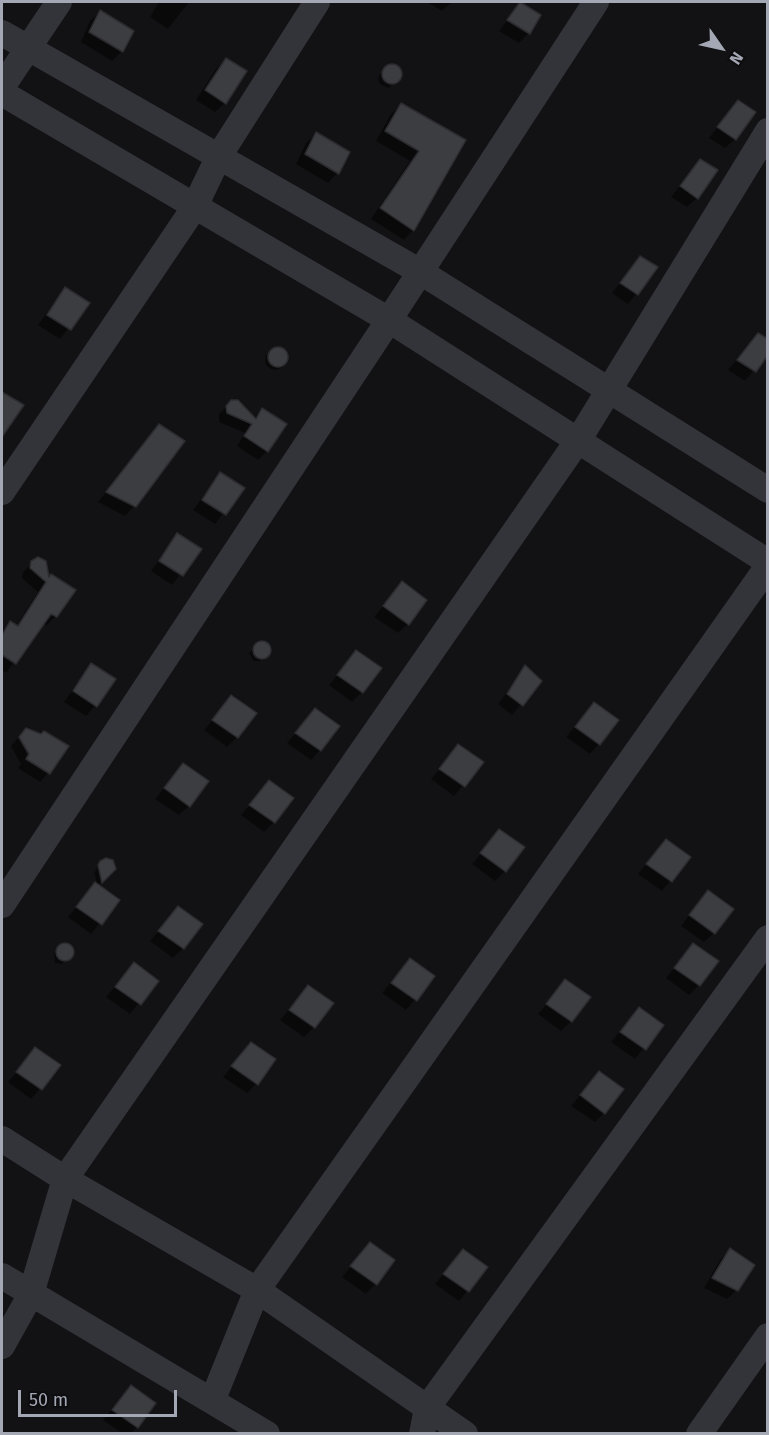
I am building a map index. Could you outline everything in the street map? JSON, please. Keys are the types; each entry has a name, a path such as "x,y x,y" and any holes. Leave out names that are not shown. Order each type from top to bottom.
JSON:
{"street":[{"path":"2,87 59,2"},
{"path":"2,492 194,208 219,156 317,2"},
{"path":"2,905 389,320 596,2"},
{"path":"2,33 27,50 219,156 419,271 768,490"},
{"path":"2,93 194,208 389,320 579,439 768,564 257,1290 213,1400"},
{"path":"2,1346 31,1294 65,1179 579,439 768,131"},
{"path":"422,1434 427,1408 768,938"},
{"path":"2,1139 65,1179 257,1290 465,1434"},
{"path":"2,1276 213,1400 228,1425 267,1434"},
{"path":"699,1434 768,1336"}],"building":[{"path":"520,2 541,15 530,34 507,20"},
{"path":"100,10 134,31 123,52 89,32"},
{"path":"226,58 247,71 226,104 205,90"},
{"path":"392,64 399,67 402,74 399,81 392,84 385,81 382,74 385,67"},
{"path":"738,100 756,112 736,140 717,127"},
{"path":"401,103 466,140 414,231 380,208 419,151 385,131"},
{"path":"316,132 350,152 339,174 305,154"},
{"path":"700,159 718,170 698,199 680,186"},
{"path":"640,256 658,267 638,295 620,283"},
{"path":"65,287 90,303 71,330 47,315"},
{"path":"758,333 768,339 768,355 756,372 737,360"},
{"path":"278,347 285,350 288,357 285,364 278,367 271,364 268,357 271,350"},
{"path":"2,392 24,405 2,437"},
{"path":"231,400 238,400 256,419 262,408 287,424 268,452 244,436 252,424 227,413 226,406"},
{"path":"159,424 185,441 136,507 106,492"},
{"path":"220,472 245,488 226,515 202,500"},
{"path":"177,533 202,549 183,576 159,561"},
{"path":"38,557 46,561 49,577 51,574 76,590 57,617 51,614 16,664 2,655 2,635 10,621 18,626 46,582 30,568 31,561"},
{"path":"402,581 427,600 409,625 383,606"},
{"path":"262,641 268,644 271,650 268,656 262,659 256,656 253,650 256,644"},
{"path":"356,650 382,668 363,693 337,675"},
{"path":"91,663 116,679 97,707 73,691"},
{"path":"525,665 542,681 523,706 507,694"},
{"path":"231,695 257,713 238,738 212,720"},
{"path":"594,702 619,720 600,745 575,727"},
{"path":"315,708 340,726 321,751 295,733"},
{"path":"26,728 41,734 44,731 69,746 50,774 26,759 29,754 19,737"},
{"path":"458,744 484,762 465,787 439,769"},
{"path":"183,763 209,781 190,807 164,788"},
{"path":"269,780 294,798 275,823 249,805"},
{"path":"499,829 525,847 506,872 480,853"},
{"path":"666,839 691,857 672,882 646,864"},
{"path":"106,858 113,860 116,869 102,883 98,865"},
{"path":"95,882 120,900 102,925 76,907"},
{"path":"708,890 734,909 715,934 689,915"},
{"path":"178,906 203,924 184,949 158,931"},
{"path":"65,943 71,946 74,952 71,958 65,961 59,958 56,952 59,946"},
{"path":"693,943 719,961 700,986 674,968"},
{"path":"410,958 435,976 417,1001 391,983"},
{"path":"134,962 159,981 141,1005 115,987"},
{"path":"565,979 591,997 572,1022 546,1004"},
{"path":"308,985 334,1003 315,1028 289,1010"},
{"path":"639,1007 664,1025 646,1050 620,1032"},
{"path":"251,1042 276,1059 258,1085 231,1066"},
{"path":"35,1047 61,1065 42,1090 16,1072"},
{"path":"599,1071 624,1089 605,1114 580,1095"},
{"path":"370,1242 395,1260 377,1285 350,1266"},
{"path":"730,1248 755,1265 738,1291 712,1278"},
{"path":"463,1249 488,1267 469,1292 443,1274"},
{"path":"131,1385 156,1403 138,1428 112,1410"}]}
